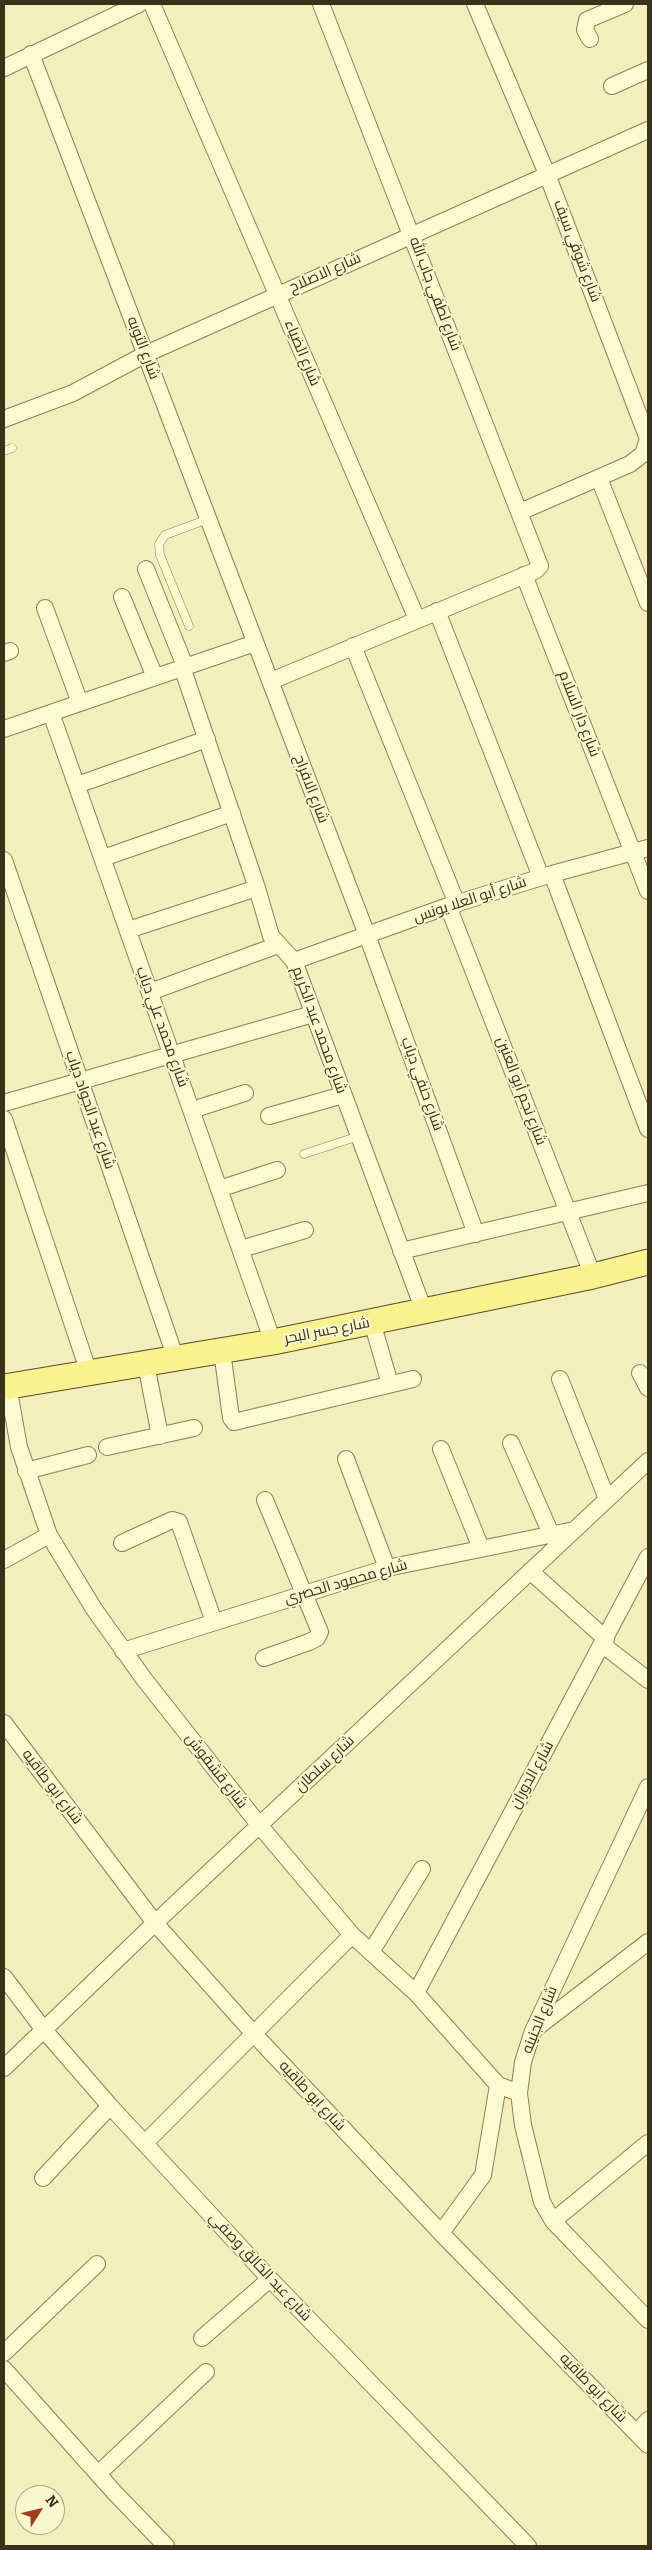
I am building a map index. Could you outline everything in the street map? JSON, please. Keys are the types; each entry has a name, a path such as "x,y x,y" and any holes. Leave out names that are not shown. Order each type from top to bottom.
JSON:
{"main road":[{"name":"شارع جسر البحر","path":"6,1386 273,1342 593,1276 648,1262"}],"street":[{"path":"4,68 140,4"},
{"name":"شارع الضياء","path":"152,4 417,619"},
{"name":"شارع لطفي جاب الله","path":"321,4 540,562 538,569 524,575"},
{"name":"شارع شوقي سيف","path":"475,4 547,174 648,439 643,454 630,464 520,512"},
{"path":"590,38 586,30 587,20 625,4"},
{"name":"شارع التوبه","path":"32,54 255,643"},
{"path":"612,86 648,70"},
{"name":"شارع الاصلاح","path":"4,419 73,393 146,354 411,234 648,130"},
{"path":"599,478 648,603"},
{"name":"شارع محمد عبد الكريم","path":"146,569 184,667 272,936 294,961 424,1311"},
{"path":"270,681 524,575"},
{"name":"شارع دار السلام","path":"524,575 641,851 648,891"},
{"path":"122,597 155,677"},
{"path":"45,608 80,703"},
{"path":"437,611 648,1129"},
{"path":"4,729 255,643"},
{"name":"شارع الافراح","path":"255,643 367,935"},
{"name":"شارع نجم أبو العنين","path":"353,646 593,1276"},
{"name":"شارع محمد علي دياب","path":"51,713 273,1342"},
{"path":"77,786 206,739"},
{"path":"103,858 232,813"},
{"name":"شارع أبو العلا يونس","path":"294,961 453,905 546,875 641,851"},
{"name":"شارع عبد الجواد دياب","path":"4,860 176,1359"},
{"path":"128,930 257,888"},
{"name":"شارع حنفي دياب","path":"367,935 476,1234"},
{"path":"150,992 278,945"},
{"path":"4,1103 313,1014"},
{"path":"192,1110 245,1093"},
{"path":"269,1116 344,1095"},
{"path":"4,1119 89,1373"},
{"path":"219,1189 276,1170"},
{"path":"402,1251 568,1213 648,1192"},
{"path":"241,1249 305,1230"},
{"path":"372,1322 390,1384"},
{"path":"222,1351 231,1418 234,1422 413,1379"},
{"path":"146,1364 160,1436"},
{"path":"640,1373 648,1388"},
{"path":"560,1379 607,1499"},
{"name":"شارع قشقوش","path":"6,1386 19,1447 49,1535 94,1609 123,1651 260,1826 352,1934 416,1994 498,2085 519,2093"},
{"path":"107,1447 194,1428"},
{"path":"511,1443 551,1534"},
{"path":"440,1449 481,1548"},
{"path":"26,1471 88,1455"},
{"path":"346,1459 388,1568"},
{"name":"شارع سلطان","path":"4,2068 155,1923 648,1461"},
{"path":"264,1658 318,1638 320,1632 265,1500"},
{"path":"122,1543 172,1520 179,1522 214,1622"},
{"name":"شارع محمود الحصري","path":"123,1651 303,1593 388,1568 574,1530"},
{"path":"4,1560 49,1535"},
{"name":"شارع الدوران","path":"416,1994 648,1557"},
{"path":"530,1571 604,1642 648,1680"},
{"name":"شارع ابو طاقيه","path":"4,1723 155,1923 254,2034 441,2233 643,2439"},
{"name":"شارع الجنينه","path":"648,1787 533,2031 523,2062 519,2093 523,2125 542,2202 553,2221 648,2320"},
{"path":"371,1952 422,1870"},
{"path":"144,2143 352,1934"},
{"path":"533,2031 648,1942"},
{"name":"شارع عبد الخالق وصفي","path":"4,1977 44,2030 144,2143 270,2279 528,2546"},
{"path":"441,2233 483,2176 498,2085"},
{"path":"43,2178 110,2106"},
{"path":"553,2221 648,2143"},
{"path":"4,2353 97,2264"},
{"path":"202,2338 270,2279"},
{"path":"4,2369 98,2474 166,2546"},
{"path":"98,2474 206,2372"},
{"path":"643,2439 648,2420"}],"lane":[{"path":"189,626 160,555 159,544 165,535 208,520"},
{"path":"304,1154 359,1136"}]}
